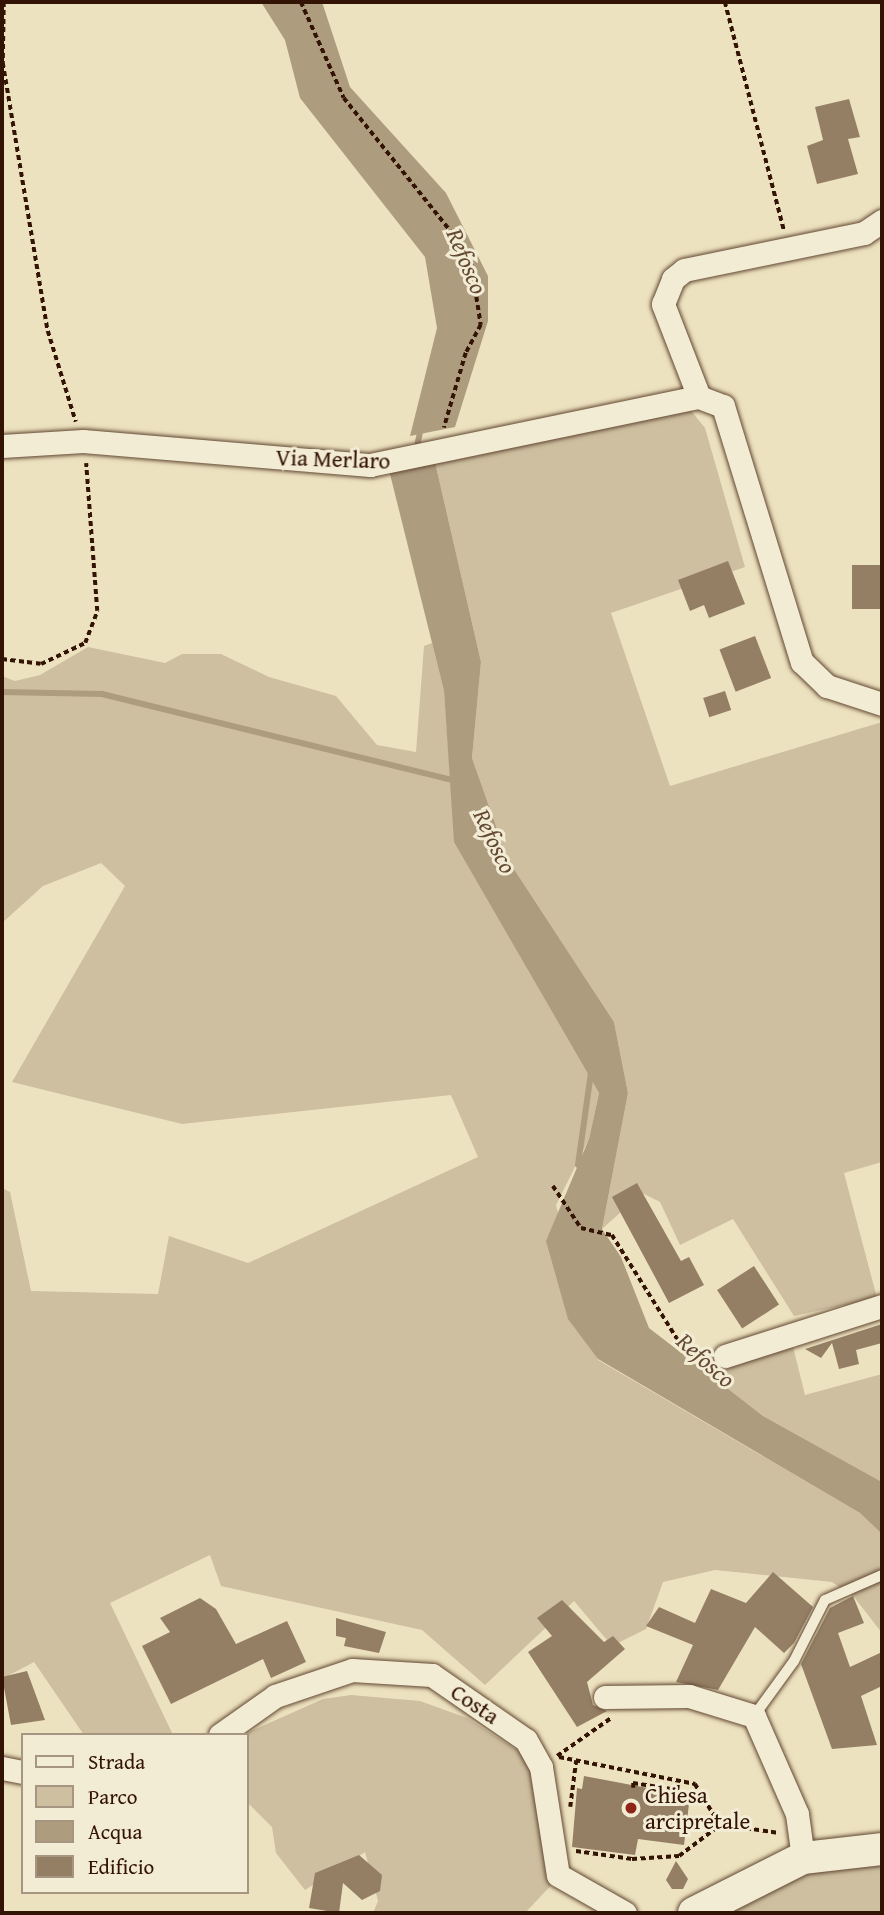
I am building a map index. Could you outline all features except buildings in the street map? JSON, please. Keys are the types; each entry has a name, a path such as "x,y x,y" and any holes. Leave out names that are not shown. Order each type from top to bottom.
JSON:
{"main road":[{"path":"694,1913 802,1847 882,1849"}],"street":[{"path":"882,221 864,233 791,251 684,270 673,279 663,304 699,397 723,406 802,662 827,686 882,704"},
{"name":"Via Merlaro","path":"2,446 83,441 370,465 440,453 699,397"},
{"path":"725,1356 882,1306"},
{"name":"Costa","path":"223,1733 275,1696 352,1670 432,1675 526,1740 541,1768 558,1875 625,1913"},
{"path":"613,1696 689,1696 754,1716 802,1847"},
{"path":"2,1768 21,1772"}],"lane":[{"path":"754,1716 794,1661 825,1600 882,1575"}],"path":[{"path":"2,659 41,664 85,643 97,611 83,441 48,331 3,63 4,2"},
{"path":"301,2 344,98 470,255 481,325 447,404 440,453"},
{"path":"725,2 758,151 791,251"},
{"path":"553,1186 581,1227 612,1235 683,1348 725,1356"},
{"path":"613,1696 614,1716 556,1757 695,1784 720,1825"},
{"path":"570,1811 576,1760"},
{"path":"633,1788 634,1783 677,1790 678,1781"},
{"path":"687,1819 802,1847"},
{"path":"565,1849 632,1859 679,1856 720,1825"}],"green space":[{"path":"688,407 705,428 745,567 611,613 670,786 882,722 882,1162 844,1173 877,1298 794,1316 733,1219 680,1245 660,1202 642,1193 602,1229 628,1093 614,1022 508,860 472,758 481,662 435,462"},
{"path":"432,643 444,691 455,843 599,1093 589,1139 556,1205 598,1360 860,1513 882,1534 882,1633 854,1597 832,1582 715,1570 663,1582 646,1629 612,1646 574,1601 485,1685 422,1630 221,1586 210,1555 110,1603 172,1733 83,1733 34,1662 2,1679 2,1188 10,1192 31,1291 158,1294 169,1236 248,1263 478,1157 451,1095 182,1124 12,1082 125,886 101,863 43,886 2,923 2,676 15,681 40,675 88,647 165,663 182,654 221,654 269,677 336,696 377,745 416,752 424,646"},
{"path":"793,1347 805,1395 882,1374 882,1482 763,1416 697,1366"},
{"path":"351,1695 420,1701 467,1718 517,1750 533,1769 558,1878 525,1913 373,1913 378,1901 365,1852 305,1890 276,1853 272,1827 248,1803 246,1733 323,1699"},
{"path":"882,1860 882,1913 707,1913 761,1876"}],"water":[{"path":"261,2 322,2 350,87 446,193 488,276 488,321 455,427 410,436 437,328 425,257 300,98 285,40"},
{"path":"435,462 481,662 472,758 508,860 614,1022 628,1093 602,1229 621,1257 649,1328 763,1416 882,1482 882,1534 860,1513 598,1359 568,1319 546,1241 589,1139 599,1093 454,842 444,691 389,470"}],"waterway":[{"name":"Refosco","path":"416,451 421,428"},
{"path":"2,692 102,694 453,780"},
{"name":"Refosco","path":"578,1165 591,1072"}],"place":[{"name":"Chiesa arcipretale","path":"631,1808"}]}
